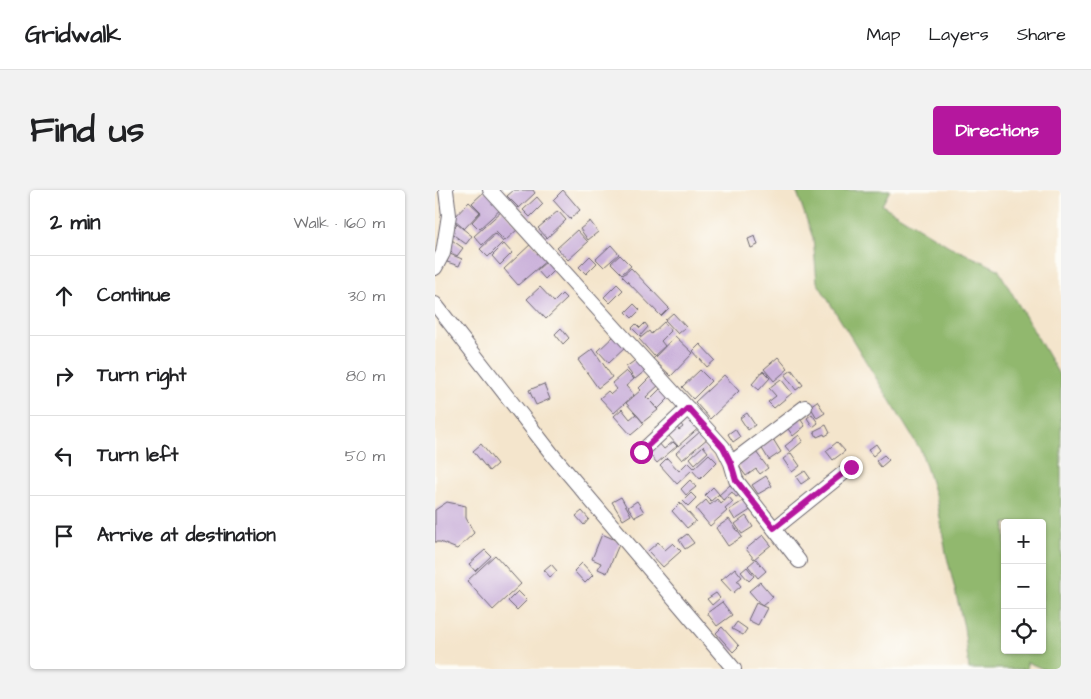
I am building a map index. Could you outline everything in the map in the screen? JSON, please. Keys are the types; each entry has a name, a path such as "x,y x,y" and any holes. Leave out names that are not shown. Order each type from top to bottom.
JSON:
{"street":[{"path":"435,268 449,215 446,190"},
{"path":"490,190 723,447 731,463 736,480 799,561"},
{"path":"435,304 555,458 734,669"},
{"path":"731,463 805,407"},
{"path":"641,452 688,408"},
{"path":"774,528 851,467"}],"green space":[{"path":"794,190 890,190 882,205 949,246 998,269 1061,378 1061,669 1043,669 1027,662 1027,669 969,669 964,627 946,553 937,501 921,451 817,282 813,238 798,195"}],"building":[{"path":"486,190 502,208 479,229 472,222 481,212 472,203"},
{"path":"514,190 533,190 535,193 519,208 507,196"},
{"path":"563,190 580,210 570,219 553,200"},
{"path":"537,197 543,204 530,217 523,210"},
{"path":"469,202 480,212 464,229 453,219"},
{"path":"503,210 519,228 505,241 496,232 482,245 474,236"},
{"path":"558,211 566,220 547,238 538,228"},
{"path":"590,221 598,232 588,240 580,229"},
{"path":"457,224 472,236 466,244 451,233"},
{"path":"577,230 588,242 568,260 557,248"},
{"path":"496,234 503,242 488,257 480,249"},
{"path":"755,236 758,245 751,248 748,239"},
{"path":"452,240 463,248 457,256 446,249"},
{"path":"532,243 547,260 518,285 504,269"},
{"path":"504,244 512,253 500,265 492,256"},
{"path":"611,245 619,254 604,267 596,259"},
{"path":"450,254 462,259 459,266 447,262"},
{"path":"620,255 631,266 622,274 611,263"},
{"path":"590,256 597,263 586,274 579,267"},
{"path":"549,259 556,268 545,279 537,270"},
{"path":"631,268 669,308 661,316 622,276"},
{"path":"617,284 623,290 610,303 604,297"},
{"path":"540,287 554,302 562,294 567,299 546,319 527,299"},
{"path":"634,304 640,310 632,318 626,312"},
{"path":"673,313 686,327 678,334 665,320"},
{"path":"664,322 671,331 661,341 665,346 654,356 639,339 649,331 651,334"},
{"path":"645,323 648,327 640,336 632,328 636,324 640,328"},
{"path":"561,328 569,338 563,344 555,334"},
{"path":"616,334 627,346 609,363 598,351"},
{"path":"675,336 693,353 671,376 653,359"},
{"path":"700,344 715,360 707,367 693,351"},
{"path":"593,349 612,377 598,388 578,360"},
{"path":"778,357 788,369 774,381 764,369"},
{"path":"637,359 645,371 635,379 626,367"},
{"path":"700,370 711,381 693,399 682,387"},
{"path":"792,370 803,385 796,390 785,375"},
{"path":"626,371 634,379 626,386 634,395 614,413 600,398 608,391 611,394 617,389 612,383"},
{"path":"763,371 770,378 759,390 752,384"},
{"path":"652,375 660,384 646,397 649,400 663,386 672,395 658,409 651,402 658,410 643,422 626,403 641,390 639,388"},
{"path":"724,375 739,391 710,419 695,402"},
{"path":"781,379 792,393 774,408 768,402 776,396 769,388"},
{"path":"544,384 550,399 536,405 529,390"},
{"path":"817,401 825,413 817,418 810,406"},
{"path":"622,409 630,419 636,414 644,424 631,435 614,416"},
{"path":"688,411 701,426 678,446 667,434 674,424 679,430 683,427 678,420"},
{"path":"747,413 755,425 748,430 740,418"},
{"path":"797,414 805,426 793,436 784,423"},
{"path":"812,414 818,423 813,427 807,418"},
{"path":"826,425 830,433 817,437 814,431"},
{"path":"735,429 740,437 733,442 728,434"},
{"path":"702,430 708,438 682,460 676,453"},
{"path":"799,435 803,441 790,452 785,446"},
{"path":"773,439 781,452 769,460 761,447"},
{"path":"658,442 664,449 673,442 677,446 657,463 645,449"},
{"path":"837,442 845,451 833,460 826,451"},
{"path":"481,444 497,464 489,471 473,451"},
{"path":"876,444 880,450 873,456 868,450"},
{"path":"703,446 708,452 695,464 690,458"},
{"path":"756,452 768,468 760,474 756,469 746,476 738,465"},
{"path":"791,453 800,466 792,472 783,459"},
{"path":"709,454 717,462 700,479 692,470 677,484 660,465 667,458 679,471 688,462 694,468"},
{"path":"884,455 889,460 881,467 876,461"},
{"path":"805,471 810,478 801,484 796,477"},
{"path":"766,476 772,486 758,494 752,485"},
{"path":"690,480 696,487 686,495 681,489"},
{"path":"730,485 741,494 736,497 732,492 723,500 719,495"},
{"path":"713,487 719,494 711,501 705,495"},
{"path":"691,493 696,498 688,506 683,501"},
{"path":"621,497 631,515 623,520 612,502"},
{"path":"729,497 733,502 725,509 727,511 710,526 696,509 706,500 710,505 717,499 721,504"},
{"path":"746,499 752,509 735,520 729,510"},
{"path":"637,501 644,512 635,517 628,507"},
{"path":"447,502 466,506 466,518 474,533 457,549 440,542 435,542 435,510"},
{"path":"680,503 696,521 687,528 672,511"},
{"path":"582,511 589,519 584,525 576,516"},
{"path":"746,516 753,527 742,534 735,524"},
{"path":"729,519 742,537 728,546 716,528"},
{"path":"602,534 620,542 607,573 598,569 601,563 592,559"},
{"path":"687,534 694,543 685,549 679,540"},
{"path":"763,535 771,545 754,559 746,549"},
{"path":"658,542 665,550 673,543 681,551 663,567 648,551"},
{"path":"485,550 491,556 475,571 469,564"},
{"path":"495,555 521,584 493,610 467,581"},
{"path":"756,559 766,571 758,578 748,566"},
{"path":"582,563 593,575 585,583 574,571"},
{"path":"551,564 557,571 550,577 544,570"},
{"path":"747,567 754,576 749,581 741,572"},
{"path":"735,568 742,577 737,581 741,586 733,593 721,580"},
{"path":"760,582 773,597 762,606 749,591"},
{"path":"518,591 527,600 517,610 508,601"},
{"path":"716,593 720,598 712,605 707,599"},
{"path":"722,602 732,615 717,626 707,613"},
{"path":"756,603 767,608 758,625 748,620"},
{"path":"737,622 747,629 743,635 732,629"},
{"path":"722,627 739,646 733,652 716,633"}],"route":[{"path":"641,452 688,408 723,447 731,463 736,480 774,528 851,467"}]}
